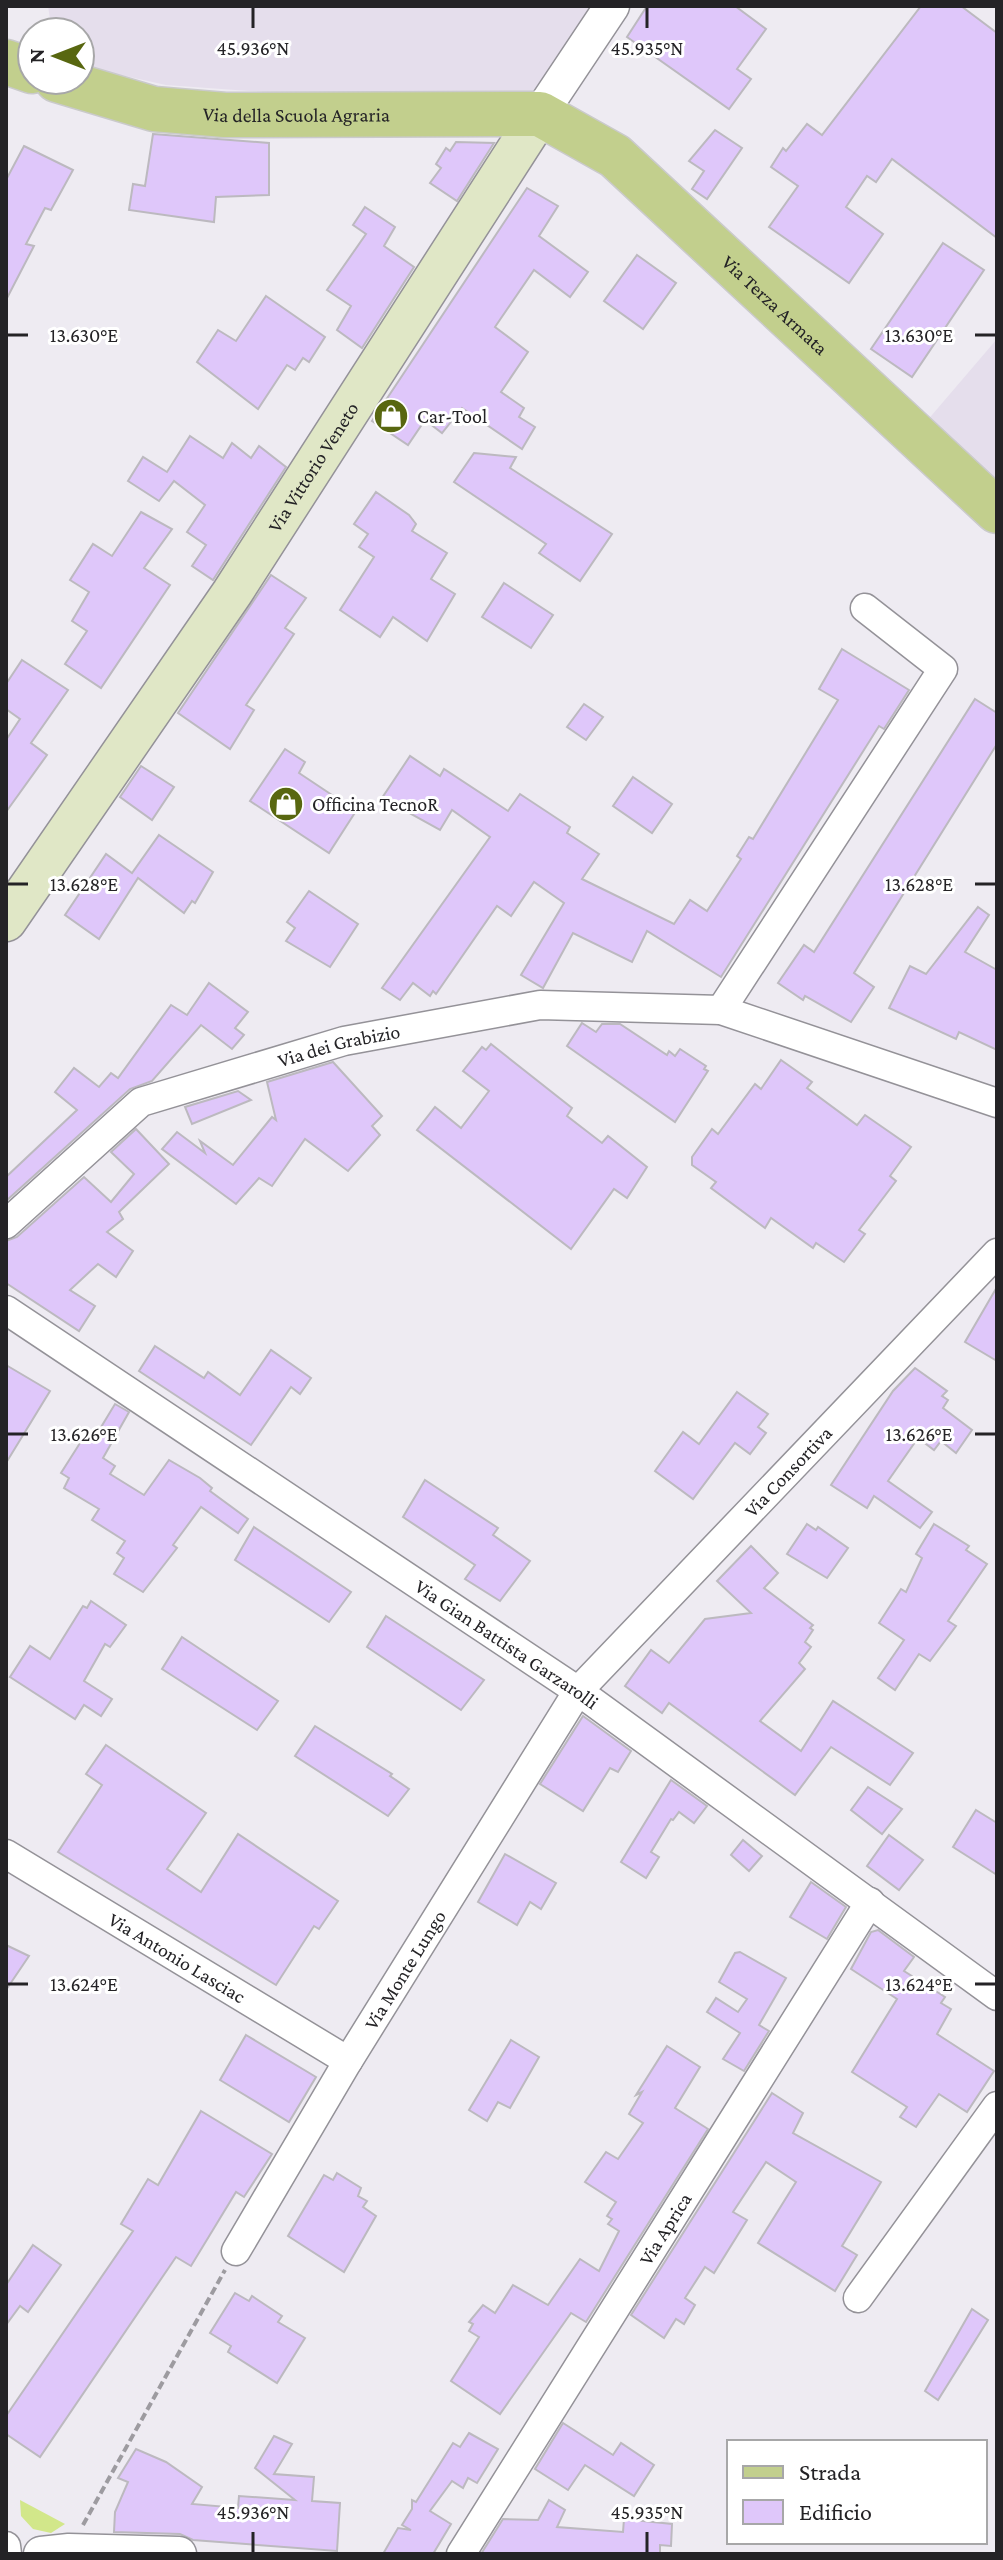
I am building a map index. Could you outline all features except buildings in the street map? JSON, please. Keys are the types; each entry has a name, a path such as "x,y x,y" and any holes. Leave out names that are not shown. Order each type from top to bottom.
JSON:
{"main road":[{"name":"Via della Scuola Agraria","path":"96,92 154,109 225,115 540,114"},
{"name":"Via Terza Armata","path":"540,114 615,156 997,511"},
{"name":"Via Vittorio Veneto","path":"6,921 232,593 540,114"}],"street":[{"name":"Via Vittorio Veneto","path":"540,114 612,6"},
{"path":"721,1010 943,669 865,608"},
{"name":"Via dei Grabizio","path":"6,1224 141,1102 344,1041 540,1005 721,1010 997,1103"},
{"name":"Via Consortiva","path":"578,1691 997,1253"},
{"name":"Via Gian Battista Garzarolli","path":"6,1310 578,1691 997,1996"},
{"name":"Via Monte Lungo","path":"236,2251 348,2061 578,1691"},
{"name":"Via Antonio Lasciac","path":"6,1854 348,2061"},
{"name":"Via Aprica","path":"461,2554 870,1902"},
{"path":"858,2298 997,2106"},
{"path":"6,2546 7,2554"},
{"path":"55,2552 179,2554"}],"path":[{"path":"55,2552 236,2251"}],"shaded area":[{"path":"48,6 595,6 532,98 293,94 166,85 96,70 96,16 50,16"},
{"path":"997,339 997,489 926,422"}],"green space":[{"path":"20,2500 65,2524 51,2533 33,2529 21,2516"}],"place":[{"name":"Car-Tool","path":"391,416"},
{"name":"Officina TecnoR","path":"286,804"}]}
